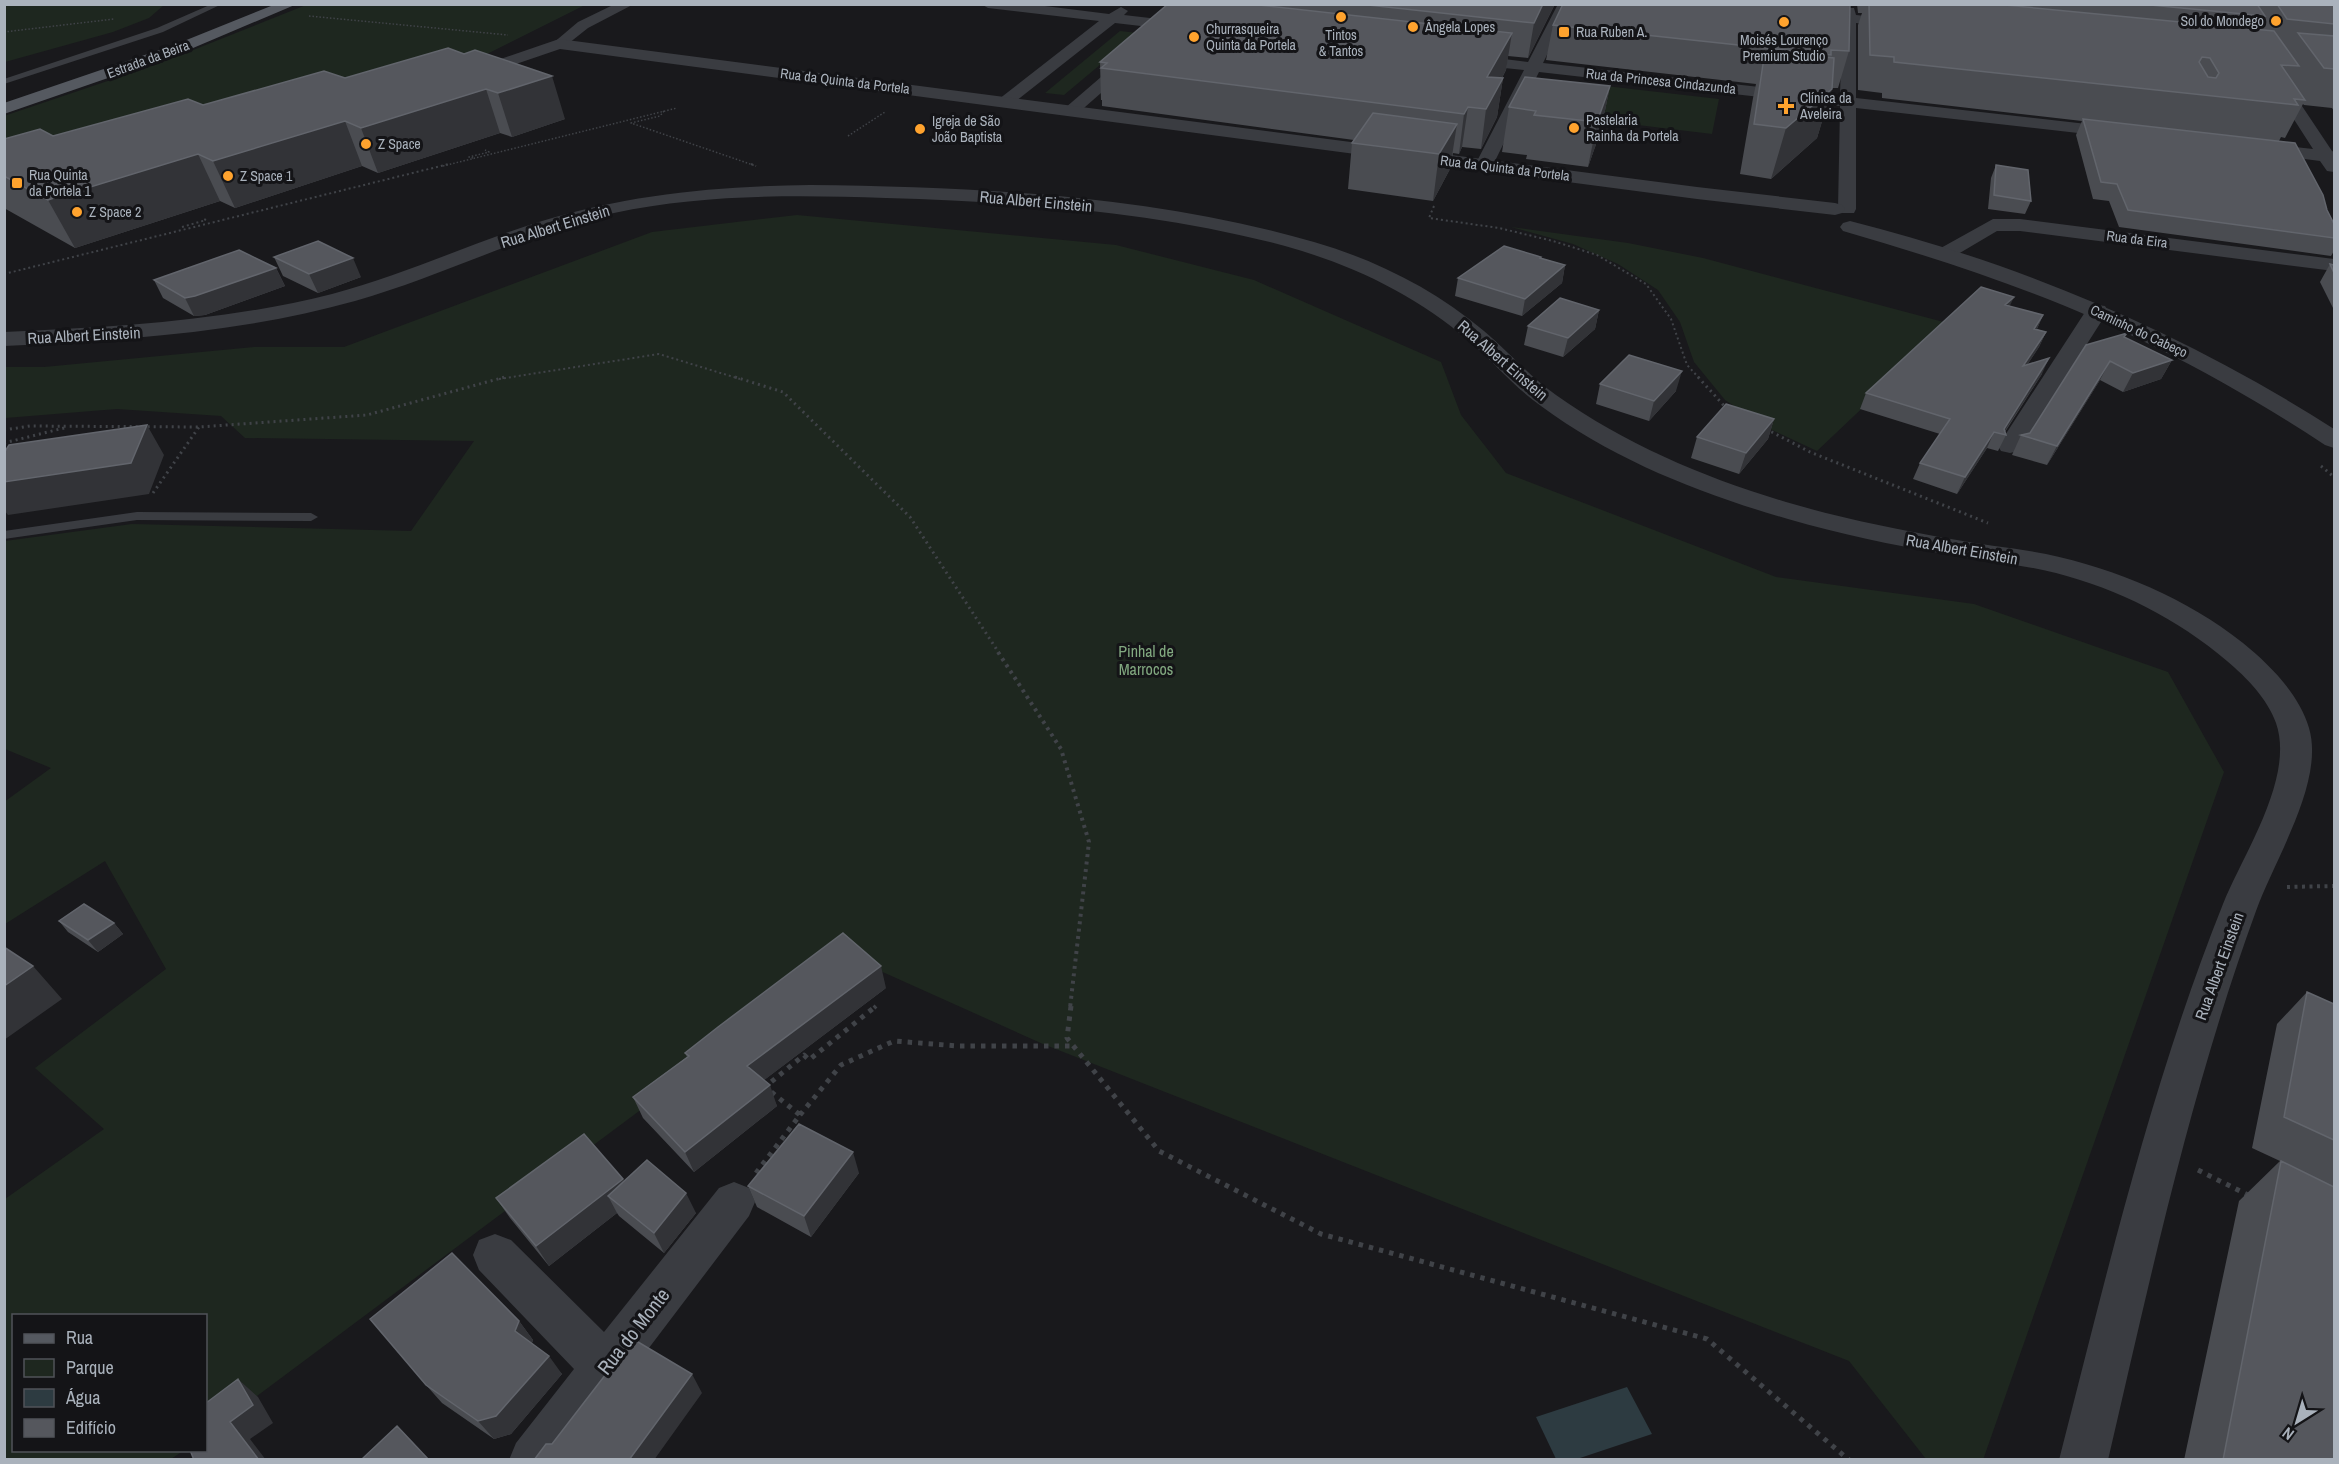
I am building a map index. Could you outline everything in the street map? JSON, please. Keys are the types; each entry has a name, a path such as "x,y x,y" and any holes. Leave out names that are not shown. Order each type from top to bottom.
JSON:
{"main road":[{"name":"Estrada da Beira","path":"4,99 165,44 268,4"},
{"name":"Estrada da Beira","path":"4,109 180,48 290,4"}],"street":[{"path":"559,44 583,25 627,4"},
{"path":"987,4 1209,30"},
{"path":"1005,102 1129,4"},
{"path":"1071,111 1194,4"},
{"path":"1484,165 1565,4"},
{"path":"2228,4 2330,156 2334,170"},
{"path":"1787,12 1849,12 1914,25"},
{"path":"1841,217 1848,102 1849,12"},
{"name":"Rua da Quinta da Portela","path":"451,81 559,44 1697,193 1841,217"},
{"name":"Rua da Princesa Cindazunda","path":"1452,57 2136,134"},
{"path":"2243,57 2284,61"},
{"path":"2241,146 2330,156"},
{"name":"Rua Albert Einstein","path":"4,339 149,332 280,313 403,280 514,236 578,216 627,204 698,194 824,190 992,196 1083,205 1193,220 1254,232 1328,252 1406,286 1438,305 1475,334 1540,395 1598,432 1659,464 1725,491 1846,527 2060,565 2160,603 2201,627 2233,650 2264,677 2281,700 2294,727 2299,750 2296,774 2247,887 2200,1016 2161,1152 2083,1460"},
{"name":"Caminho do Cabeço","path":"1841,217 1869,225 1873,220 1939,251"},
{"name":"Caminho do Cabeço","path":"1841,217 1939,251 2145,331 2306,420 2334,440"},
{"name":"Rua da Eira","path":"1939,251 1993,225 2020,225 2334,265"},
{"path":"2010,446 2097,311"},
{"name":"Rua do Monte","path":"533,1460 734,1202"},
{"path":"495,1255 605,1367"}],"lane":[{"path":"4,82 160,30 219,4"},
{"path":"4,536 137,516 310,517"}],"path":[{"path":"308,16 542,38 559,44"},
{"path":"4,32 114,20"},
{"path":"4,274 677,108"},
{"path":"848,136 891,108"},
{"path":"664,111 660,116 631,123 730,157"},
{"path":"473,159 469,157 489,152 485,150"},
{"path":"1434,206 1429,218 1499,228 1552,241 1597,255 1646,284 1671,319 1687,365 1724,407 1733,412"},
{"path":"186,229 182,227 206,220 202,219"},
{"path":"4,430 30,426 199,427 367,415 513,375 659,354 783,392 910,517 1061,749 1089,842 1067,1038 1159,1151 1321,1234 1707,1339 1849,1460"},
{"path":"4,443 73,426"},
{"path":"137,516 199,427"},
{"path":"1762,427 1810,452 1998,527"},
{"path":"2321,466 2334,477"},
{"path":"2247,887 2334,886"},
{"path":"800,1115 765,1087 804,1055 809,1060 876,1006"},
{"path":"734,1202 841,1065 894,1041 958,1046 1074,1046"},
{"path":"2161,1152 2253,1197"}],"green space":[{"path":"5,4 164,5 149,18 113,32 5,62"},
{"path":"306,5 585,5 467,64 5,168 4,116 158,64"},
{"path":"1120,31 1138,33 1064,95 1045,93"},
{"path":"1562,81 1719,99 1712,134 1547,114"},
{"name":"Pinhal de Marrocos","path":"797,215 1116,245 1254,280 1441,362 1461,415 1506,473 1776,577 1974,604 2168,672 2224,772 1983,1460 1926,1459 1849,1361 1043,1044 847,956 207,1433 207,1314 12,1314 12,1452 182,1452 171,1459 5,1459 5,1199 104,1129 35,1068 166,969 105,861 5,924 4,802 51,768 5,749 5,541 132,524 411,531 474,441 245,438 221,416 117,409 5,418 5,367 44,367 254,347 344,347 652,232"},
{"path":"1511,227 1628,243 1703,258 1951,324 1817,451 1768,428 1725,400 1694,362 1680,322 1658,290 1618,264 1573,244"}],"water":[{"path":"1627,1387 1652,1434 1577,1459 1556,1459 1536,1417"}],"building":[{"path":"1168,4 1250,4 1512,33 1487,77 1503,78 1486,109 1468,107 1464,114 1101,68 1107,63 1100,62"},
{"path":"1359,4 1543,4 1534,23"},
{"path":"1563,4 1850,4 1849,51 1831,50 1831,55 1553,25"},
{"path":"1869,4 1994,4 2274,31 2299,66 2281,65 2305,100 2294,99 2298,105 1894,62 1894,57 1870,55","holes":["2202,57 2210,58 2219,73 2216,78 2208,77 2199,62"]},
{"path":"2140,4 2257,4 2265,16"},
{"path":"2277,4 2334,4 2334,24 2287,19"},
{"path":"2298,33 2334,36 2334,69 2324,68"},
{"path":"448,48 464,54 475,50 552,76 498,93 486,89 361,128 345,121 213,161 198,154 48,200 4,176 4,139 40,129 53,136 188,99 203,105 324,71 345,78"},
{"path":"1765,51 1834,58 1832,89 1786,128 1754,124"},
{"path":"1525,77 1610,86 1597,122 1534,115 1536,111 1509,107"},
{"path":"1373,113 1457,124 1439,154 1352,143"},
{"path":"2083,119 2295,143 2323,195 2334,224 2334,238 2128,210 2117,184 2101,182"},
{"path":"1996,165 2028,170 2031,201 1994,195"},
{"path":"318,241 353,258 309,274 274,257"},
{"path":"1504,246 1565,265 1525,299 1458,278"},
{"path":"239,250 276,268 185,298 154,280"},
{"path":"1981,287 2014,297 2005,305 2043,315 2034,329 2046,332 2023,366 2049,358 2004,429 2006,435 1994,432 1965,477 1920,463 1950,419 1866,393"},
{"path":"1560,298 1599,310 1568,338 1528,326"},
{"path":"2127,333 2124,337 2172,360 2133,373 2110,361 2057,446 2021,435 2030,433 2086,345"},
{"path":"1629,355 1682,371 1654,401 1600,384"},
{"path":"1726,404 1774,419 1746,453 1697,437"},
{"path":"147,425 131,463 4,482 4,453 9,445"},
{"path":"84,904 114,923 88,940 59,921"},
{"path":"843,933 881,966 747,1066 770,1085 685,1152 633,1097 689,1056 685,1053 718,1027"},
{"path":"4,947 33,966 4,986"},
{"path":"2307,992 2334,1004 2334,1140 2284,1117"},
{"path":"799,1124 853,1152 804,1216 748,1186"},
{"path":"584,1134 623,1179 536,1246 496,1198"},
{"path":"647,1160 686,1193 654,1233 608,1196"},
{"path":"2281,1161 2334,1187 2334,1460 2223,1460"},
{"path":"452,1253 519,1321 515,1331 549,1356 496,1416 478,1421 426,1385 370,1319"},
{"path":"633,1339 692,1374 629,1460 534,1460 546,1444 552,1444"},
{"path":"238,1379 253,1405 230,1422 259,1460 194,1460 191,1452 207,1452 207,1402"},
{"path":"397,1426 429,1460 361,1460"}],"place":[{"name":"Tintos & Tantos","path":"1341,17"},
{"name":"Sol do Mondego","path":"2276,21"},
{"name":"Moisés Lourenço Premium Studio","path":"1784,22"},
{"name":"Ângela Lopes","path":"1413,27"},
{"name":"Rua Ruben A.","path":"1564,32"},
{"name":"Churrasqueira Quinta da Portela","path":"1194,37"},
{"name":"Clínica da Aveleira","path":"1786,106"},
{"name":"Pastelaria Rainha da Portela","path":"1574,128"},
{"name":"Igreja de São João Baptista","path":"920,129"},
{"name":"Z Space","path":"366,144"},
{"name":"Z Space 1","path":"228,176"},
{"name":"Rua Quinta da Portela 1","path":"17,183"},
{"name":"Z Space 2","path":"77,212"}]}
